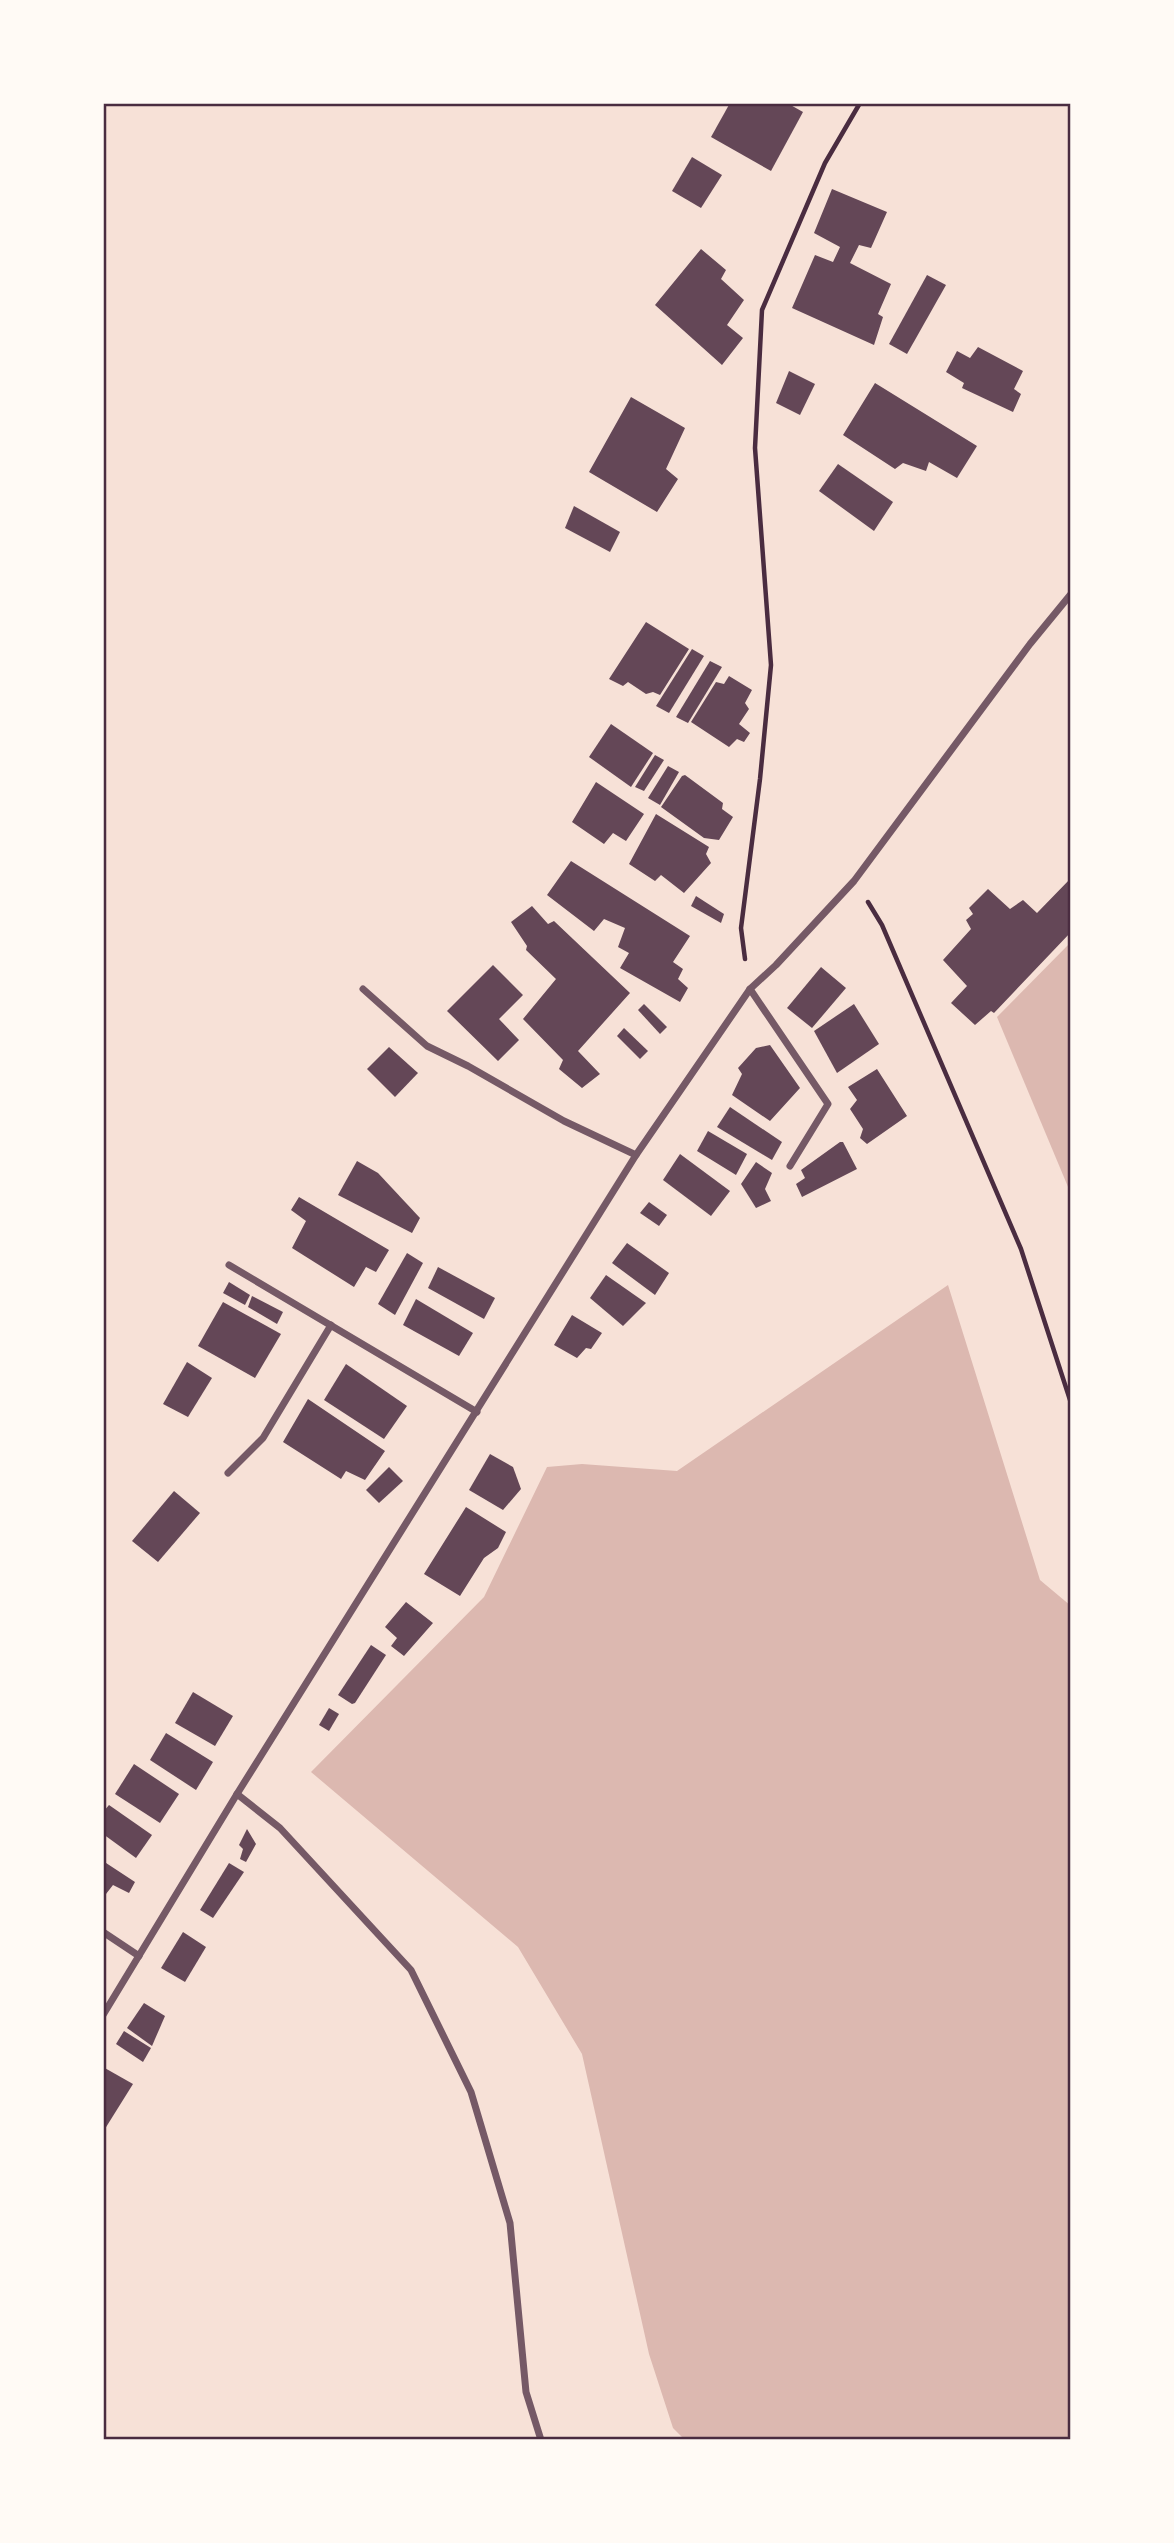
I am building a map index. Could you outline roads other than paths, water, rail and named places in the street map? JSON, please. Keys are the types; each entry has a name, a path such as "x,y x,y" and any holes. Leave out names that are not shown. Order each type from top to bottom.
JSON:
{"street":[{"path":"103,2015 237,1794 636,1155 750,989 854,881 1030,643 1071,594"},
{"path":"363,989 427,1046 468,1066 564,1121 636,1155"},
{"path":"750,989 828,1104 790,1166"},
{"path":"229,1265 477,1412"},
{"path":"228,1473 263,1438 331,1325"},
{"path":"237,1794 280,1828 411,1970 471,2092 510,2223 526,2392 541,2440"},
{"path":"103,1932 139,1955"}]}
